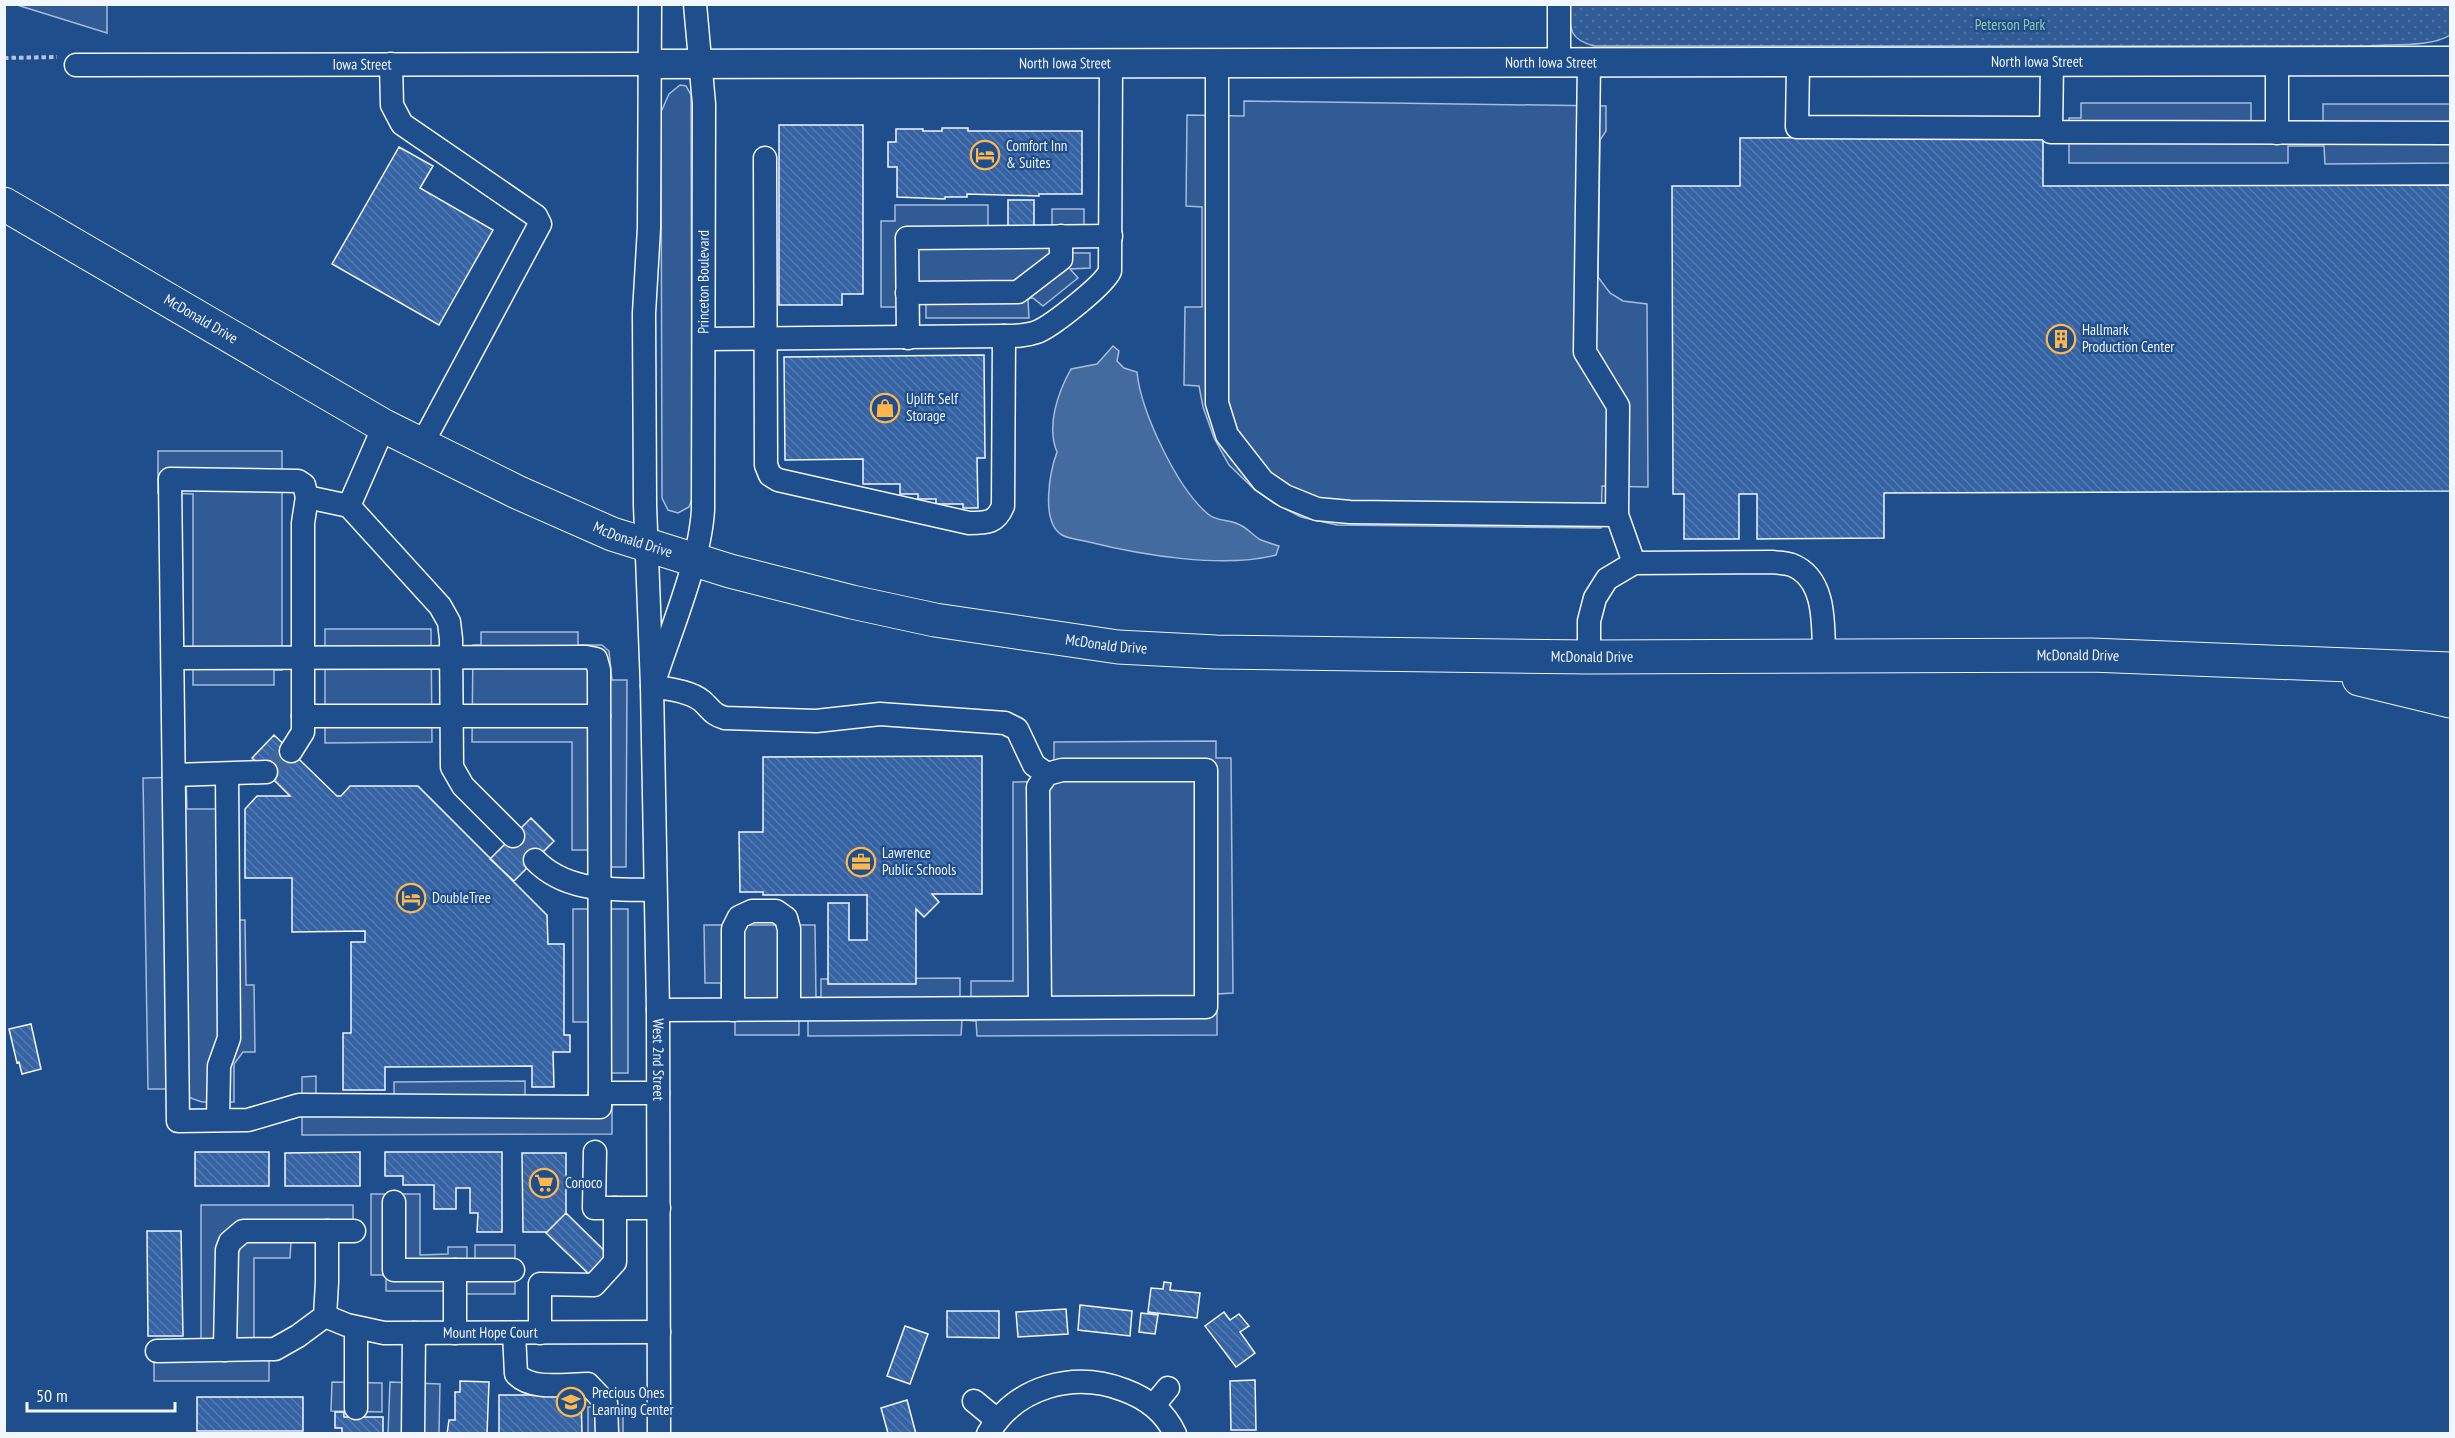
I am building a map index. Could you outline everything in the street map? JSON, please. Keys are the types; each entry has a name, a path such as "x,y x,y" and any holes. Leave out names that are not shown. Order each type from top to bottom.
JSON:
{"highway":[{"name":"McDonald Drive","path":"4,204 384,426 516,492 612,534 693,560 852,602 924,618 1118,647 1238,653 1588,657 2102,655 2305,664"},
{"path":"2305,664 2451,669"},
{"path":"2305,664 2451,701"}],"main road":[{"name":"North Iowa Street","path":"650,64 1559,62 1798,64 2451,61"}],"street":[{"path":"646,545 644,313 649,228 650,4"},
{"name":"Princeton Boulevard","path":"693,560 703,510 704,339 704,104 695,4"},
{"path":"1558,4 1559,62"},
{"path":"1589,62 1585,352 1618,406 1617,515 1634,563"},
{"path":"704,339 1004,336 1038,332 1101,284 1110,271 1111,63"},
{"path":"1217,63 1217,403 1227,435 1263,481 1285,496 1317,509 1350,512 1617,515"},
{"path":"2052,63 2051,132 2451,133"},
{"path":"2277,63 2277,133"},
{"path":"391,64 392,105 402,124 536,216 540,225 421,446"},
{"name":"Iowa Street","path":"76,65 650,64"},
{"path":"1798,64 1797,127 2051,128"},
{"path":"765,158 766,465 770,475 778,480 969,523 991,522 998,517 1003,506 1004,336"},
{"path":"907,293 1018,292 1061,259 1061,236"},
{"path":"908,338 907,238 1111,236"},
{"path":"349,506 384,426"},
{"path":"172,658 303,657 586,657 597,659 599,670 600,1107 299,1105 248,1120 178,1120 174,774 172,658 170,479 298,481 304,485 306,497 303,523 303,657 303,732 291,751"},
{"path":"306,497 349,506 441,606 449,622 452,767 463,786 513,836"},
{"name":"West 2nd Street","path":"646,545 652,686 658,1010 659,1434"},
{"name":"West 2nd Street","path":"652,686 693,560"},
{"path":"1588,657 1588,621 1595,598 1607,579 1634,563 1773,562 1793,566 1807,577 1818,593 1823,613 1824,657"},
{"path":"652,686 685,693 702,701 714,715 724,718 816,721 880,714 1005,723 1017,729 1034,765 1047,774"},
{"path":"303,716 599,716"},
{"path":"658,1010 733,1010 1206,1007 1206,770 1062,770 1047,774 1038,787 1040,1008"},
{"path":"174,774 266,772"},
{"path":"218,1120 219,1066 229,1038 227,774"},
{"path":"535,860 567,883 600,889 655,890"},
{"path":"733,1010 733,929 739,917 752,911 776,911 786,918 789,929 789,1009"},
{"path":"600,1093 658,1093"},
{"path":"594,1152 594,1208 659,1208"},
{"path":"394,1202 394,1270 513,1270"},
{"path":"540,1332 540,1284 594,1285 615,1262 615,1208"},
{"path":"225,1350 226,1250 230,1242 243,1230 354,1231"},
{"path":"157,1351 275,1349 298,1336 325,1316 327,1231"},
{"path":"455,1270 455,1333"},
{"name":"Mount Hope Court","path":"325,1316 356,1328 384,1333 659,1332"},
{"path":"356,1328 356,1408"},
{"path":"413,1434 414,1333"},
{"path":"514,1333 516,1374 522,1380 532,1384 588,1384 606,1403 607,1434"},
{"path":"974,1401 992,1427 1017,1402 1035,1391 1054,1384 1093,1381 1136,1394 1161,1397 1175,1434"}],"path":[{"path":"4,58 65,57 76,65"}],"shaded area":[{"path":"17,5 107,5 107,33"},
{"path":"680,85 686,86 691,95 692,499 689,507 678,513 668,510 662,498 661,112 669,94"},
{"path":"1244,101 1606,106 1606,131 1600,140 1598,277 1610,293 1623,301 1647,304 1648,487 1602,486 1601,528 1337,525 1301,517 1255,490 1229,465 1214,438 1203,407 1199,386 1184,385 1185,307 1202,307 1202,207 1186,206 1187,115 1244,116"},
{"path":"2081,103 2251,103 2251,121 2323,121 2323,104 2450,104 2450,163 2325,164 2324,146 2288,146 2288,163 2069,163 2069,118 2081,118"},
{"path":"895,205 988,205 988,226 1052,226 1052,209 1084,209 1084,245 1073,245 1072,253 1090,253 1090,268 1070,269 1078,278 1043,306 1030,298 1028,300 1029,318 926,318 926,303 919,302 918,307 881,307 881,221 895,221"},
{"path":"1113,346 1119,351 1117,361 1124,368 1137,372 1145,407 1162,448 1196,502 1211,517 1234,522 1261,540 1279,546 1276,555 1232,561 1157,556 1072,538 1062,535 1055,528 1051,519 1049,496 1057,452 1053,420 1058,399 1071,369 1097,364"},
{"path":"158,451 282,451 282,670 274,670 274,685 193,685 193,494 158,493"},
{"path":"325,629 431,629 432,742 325,743"},
{"path":"481,632 578,632 578,645 602,645 609,651 612,680 627,680 626,867 590,867 590,850 572,850 572,742 472,742 473,645 481,645"},
{"path":"1216,741 1216,758 1231,758 1233,993 1217,994 1217,1035 977,1036 976,1021 962,1020 961,1035 808,1036 808,1019 799,1019 799,1035 735,1035 735,996 721,996 721,983 705,983 704,925 815,925 816,997 821,997 821,979 960,978 960,997 971,997 971,981 1013,981 1013,782 1054,781 1054,742"},
{"path":"186,777 187,809 218,809 220,920 245,920 246,985 254,985 255,1052 243,1052 234,1064 234,1102 202,1102 165,1089 148,1089 143,778"},
{"path":"573,909 628,909 628,1073 590,1073 589,1022 573,1022"},
{"path":"316,1076 316,1097 394,1097 394,1082 525,1081 525,1097 612,1097 612,1134 302,1135 302,1077"},
{"path":"371,1194 420,1194 420,1255 448,1254 448,1247 467,1247 467,1259 475,1259 475,1245 515,1245 515,1294 466,1294 466,1278 444,1291 386,1291 386,1275 371,1275"},
{"path":"201,1205 353,1205 353,1242 291,1242 290,1258 254,1258 254,1339 269,1339 269,1381 154,1381 154,1340 201,1340"},
{"path":"332,1382 382,1383 382,1412 331,1411"},
{"path":"390,1382 440,1384 439,1433 388,1434"},
{"path":"588,1407 623,1407 623,1433 588,1433"}],"green space":[{"name":"Peterson Park","path":"1569,4 2450,4 2450,35 2433,42 2368,46 1594,46 1579,40 1572,31"}],"building":[{"path":"779,125 863,125 863,294 842,294 842,305 779,305"},
{"name":"Comfort Inn & Suites","path":"942,128 968,128 968,131 1082,131 1082,194 1039,194 1039,196 967,194 967,197 945,197 945,199 897,197 897,167 888,167 888,142 896,142 896,129 942,131"},
{"name":"Hallmark Production Center","path":"2043,137 2043,186 2450,185 2450,491 1884,493 1884,538 1757,539 1757,494 1739,494 1739,539 1684,539 1684,494 1673,494 1672,186 1740,186 1740,138"},
{"path":"399,147 433,166 420,188 493,230 439,325 332,264"},
{"path":"1008,200 1034,200 1034,226 1008,226"},
{"name":"Uplift Self Storage","path":"984,355 985,458 977,458 978,508 963,508 963,504 936,504 936,499 918,499 918,494 900,494 900,484 863,484 863,459 785,460 784,357"},
{"name":"DoubleTree","path":"274,735 337,796 341,796 350,786 418,786 547,915 548,944 564,944 564,1035 570,1035 570,1052 553,1052 554,1087 532,1087 532,1066 385,1067 385,1090 343,1090 343,1033 351,1033 351,942 365,942 365,931 292,932 292,878 245,878 245,809 257,796 290,796 252,758"},
{"name":"Lawrence Public Schools","path":"982,756 982,894 932,894 939,902 924,917 916,909 916,984 828,984 828,903 849,903 849,940 867,940 867,895 763,895 763,892 740,892 739,832 763,832 763,757"},
{"name":"DoubleTree","path":"531,818 554,841 514,881 490,859"},
{"path":"31,1024 41,1069 22,1074 9,1029"},
{"path":"195,1152 269,1152 269,1186 195,1186"},
{"path":"360,1152 360,1186 285,1186 285,1153"},
{"path":"385,1152 502,1152 502,1232 477,1232 478,1213 470,1213 470,1188 456,1188 456,1209 434,1209 434,1185 403,1185 403,1176 385,1176"},
{"name":"Conoco","path":"522,1153 566,1153 566,1213 547,1232 523,1232"},
{"name":"Conoco","path":"566,1213 610,1256 591,1276 546,1233"},
{"path":"147,1231 181,1231 183,1336 148,1336"},
{"path":"1164,1282 1171,1283 1170,1290 1200,1293 1197,1318 1148,1312 1151,1288 1163,1289"},
{"path":"1080,1305 1132,1311 1130,1336 1078,1330"},
{"path":"1066,1309 1068,1334 1018,1337 1016,1312"},
{"path":"947,1311 999,1311 999,1338 947,1337"},
{"path":"1224,1312 1230,1320 1239,1314 1249,1326 1240,1332 1255,1353 1236,1367 1205,1326"},
{"path":"1141,1313 1158,1315 1155,1334 1139,1332"},
{"path":"905,1326 928,1334 910,1384 887,1376"},
{"path":"1255,1380 1256,1430 1231,1430 1230,1381"},
{"path":"460,1381 489,1382 487,1434 447,1434 449,1420 455,1420 455,1392 460,1392"},
{"path":"499,1395 581,1395 582,1434 499,1434"},
{"path":"197,1397 303,1397 303,1431 197,1431"},
{"path":"907,1400 916,1434 885,1434 888,1433 881,1408"},
{"path":"335,1412 344,1412 344,1417 383,1417 383,1434 342,1434 342,1428 335,1428"}],"tunnel":[{"path":"266,772 291,751"},
{"path":"513,836 535,860"}],"place":[{"name":"Comfort Inn & Suites","path":"985,155"},
{"name":"Hallmark Production Center","path":"2061,339"},
{"name":"Uplift Self Storage","path":"885,408"},
{"name":"Lawrence Public Schools","path":"861,862"},
{"name":"DoubleTree","path":"411,898"},
{"name":"Conoco","path":"544,1183"},
{"name":"Precious Ones Learning Center","path":"571,1402"}]}
